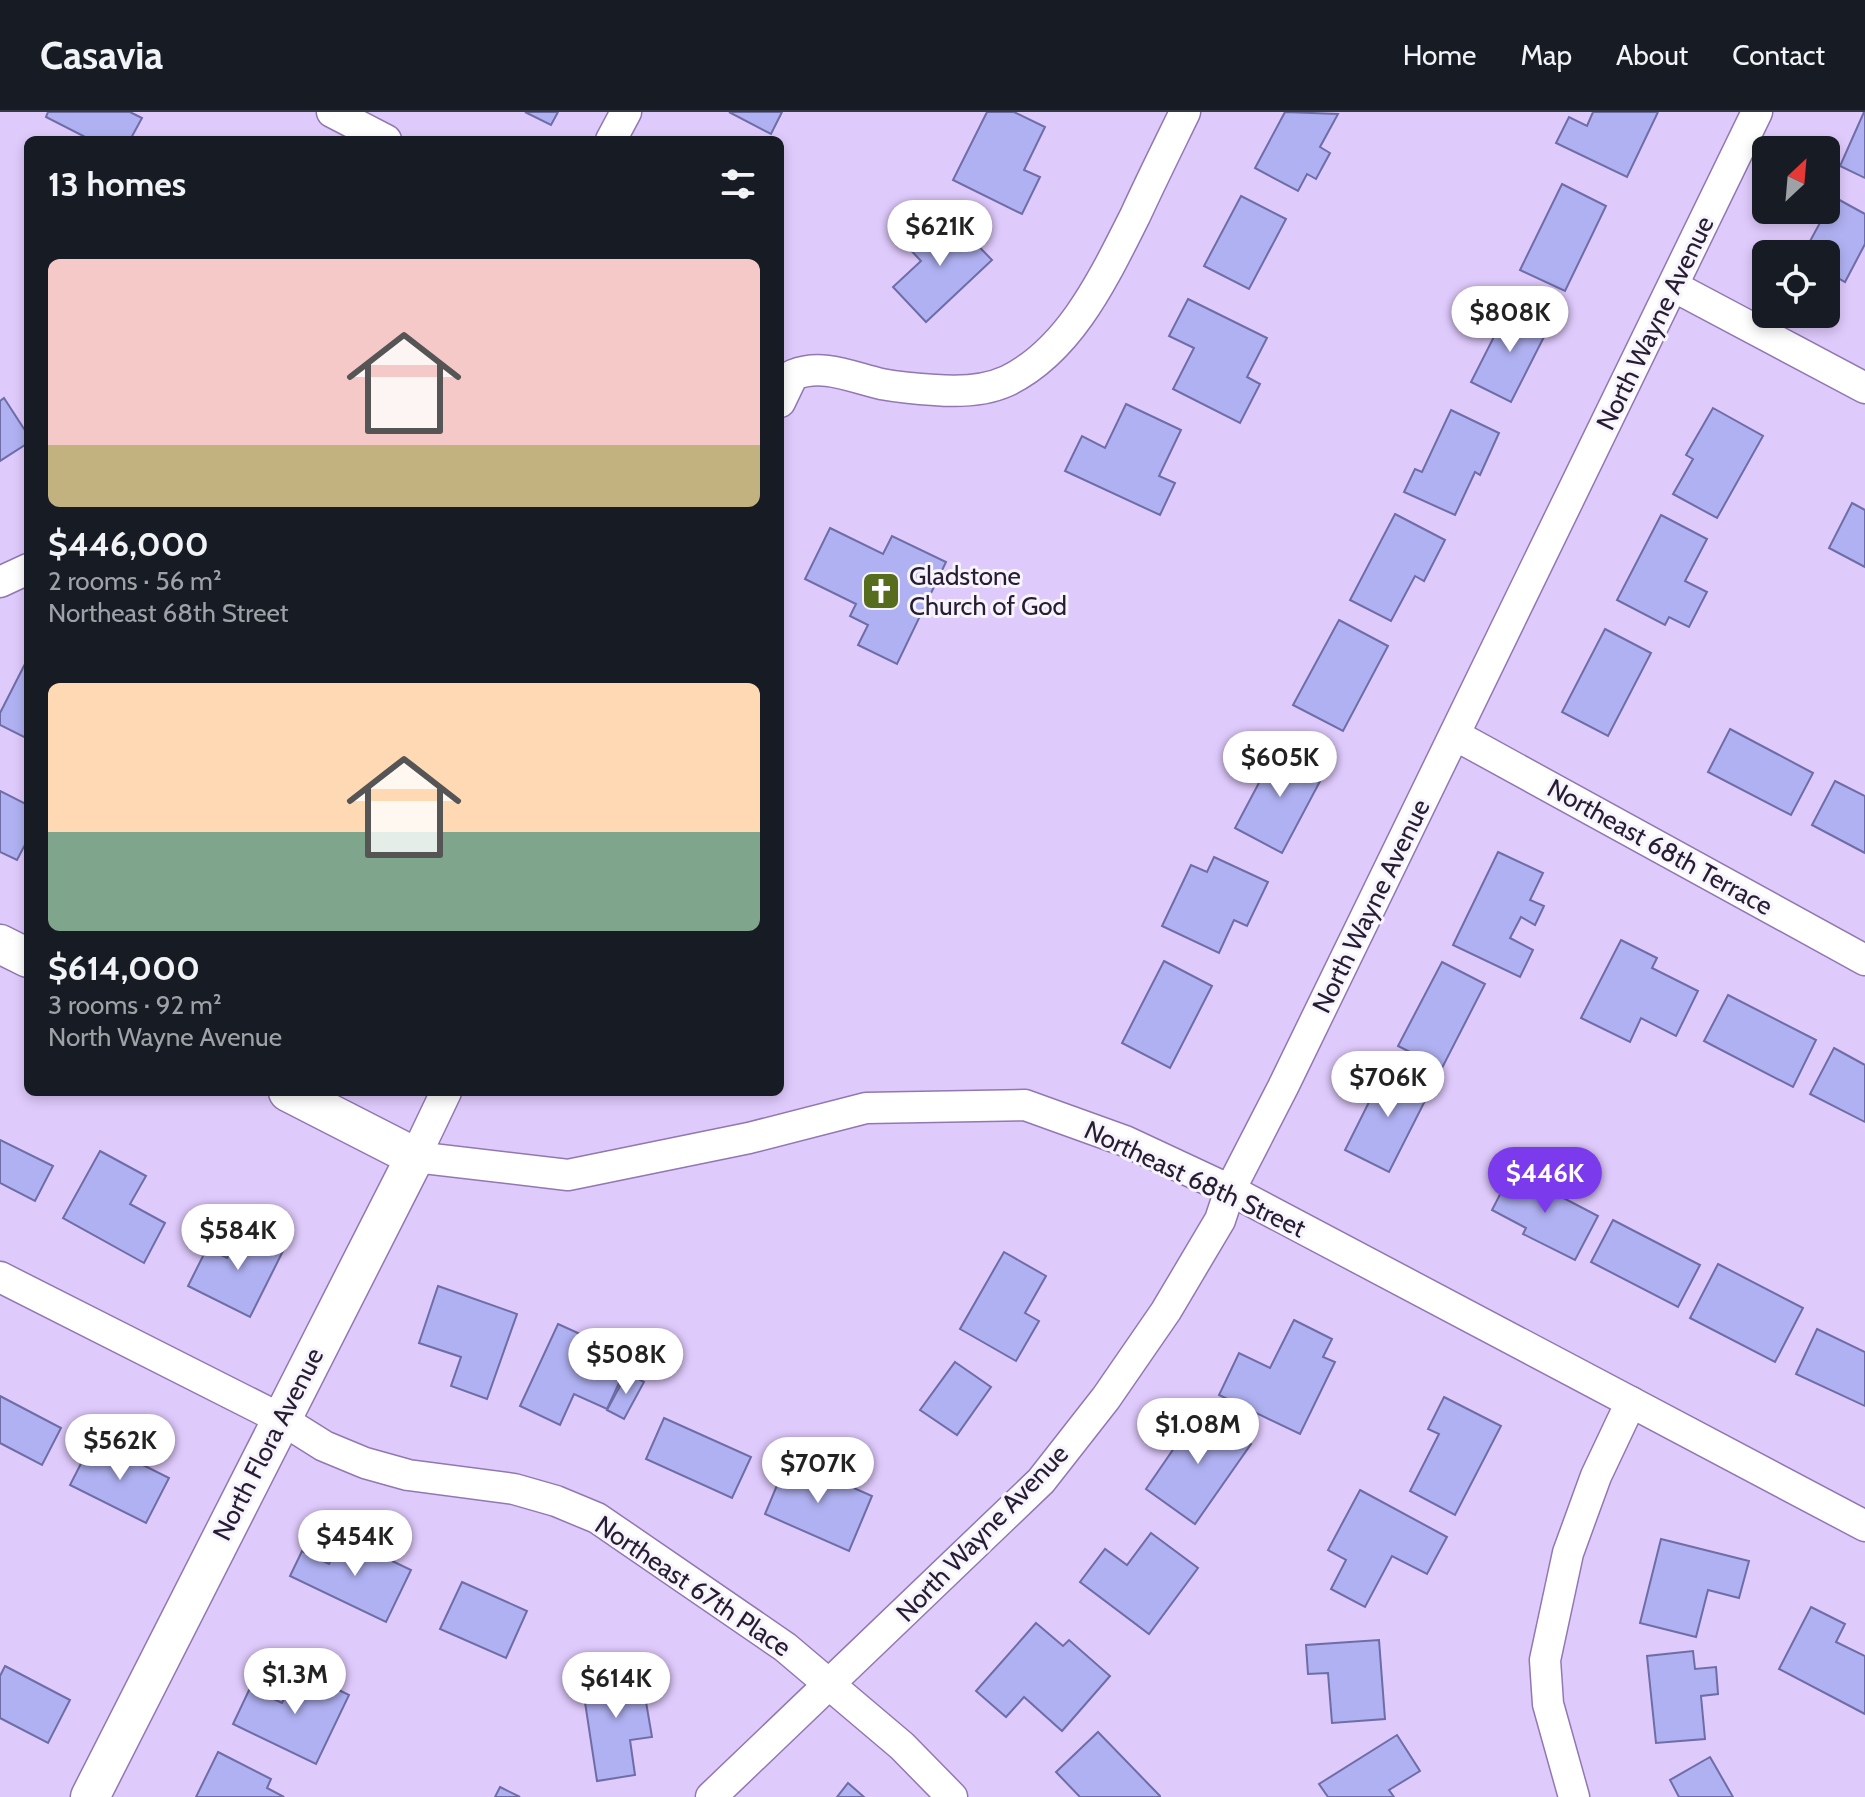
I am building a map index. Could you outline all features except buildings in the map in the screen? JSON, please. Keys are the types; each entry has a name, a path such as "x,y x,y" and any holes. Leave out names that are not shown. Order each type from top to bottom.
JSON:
{"street":[{"path":"332,112 378,136"},
{"path":"613,136 626,112"},
{"path":"784,394 793,375 808,369 826,369 884,384 935,390 985,388 1008,380 1044,354 1075,323 1100,286 1185,112"},
{"name":"North Wayne Avenue","path":"711,1797 1041,1481 1106,1398 1166,1311 1220,1220 1230,1190 1757,112"},
{"path":"1673,286 1865,388"},
{"path":"784,355 808,369"},
{"path":"0,582 24,571"},
{"name":"Northeast 68th Terrace","path":"1455,735 1865,960"},
{"path":"0,944 24,956"},
{"name":"Northeast 68th Street","path":"296,1096 415,1157 568,1175 749,1138 866,1108 1025,1105 1125,1141 1230,1190 1865,1526"},
{"name":"North Flora Avenue","path":"90,1797 444,1096"},
{"name":"Northeast 67th Place","path":"0,1277 281,1419 324,1446 365,1463 408,1475 514,1489 556,1501 597,1518 785,1647 902,1746 952,1797"},
{"path":"1574,1797 1548,1704 1545,1660 1568,1553 1596,1476 1631,1402"}],"place":[{"name":"Gladstone Church of God","path":"881,591"}]}
